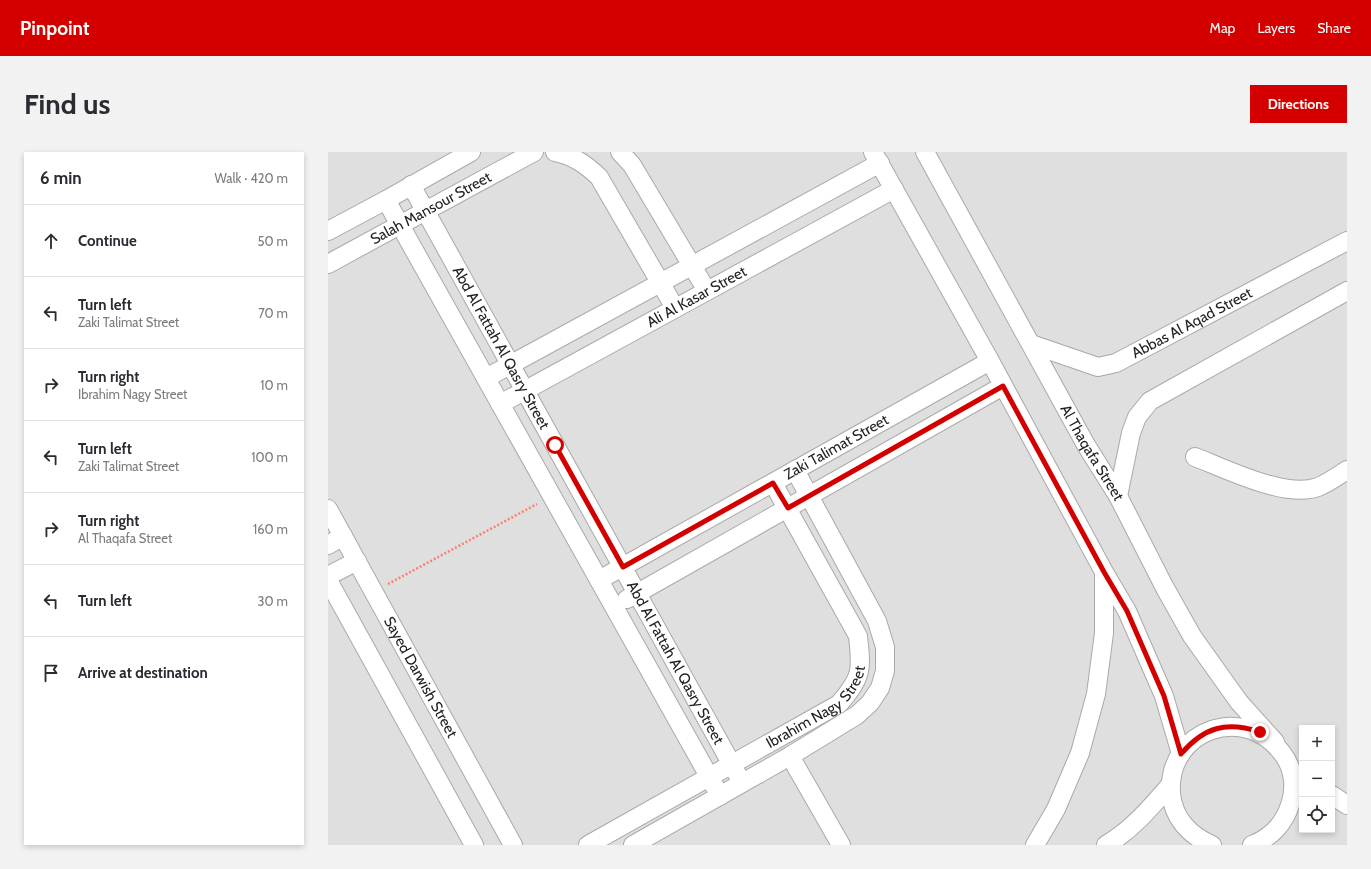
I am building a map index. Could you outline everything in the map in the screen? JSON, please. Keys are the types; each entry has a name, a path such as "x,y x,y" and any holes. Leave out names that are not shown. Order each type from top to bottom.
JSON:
{"street":[{"name":"Salah Mansour Street","path":"328,231 471,152"},
{"name":"Salah Mansour Street","path":"328,264 534,152"},
{"path":"555,152 570,155 586,164 599,177 675,308"},
{"path":"620,152 632,165 707,290"},
{"name":"Al Thaqafa Street","path":"925,152 1032,344 1086,445 1118,496 1165,588 1192,636 1235,697 1274,742 1287,760"},
{"path":"877,158 990,361 1104,572 1127,611 1153,667 1164,696 1181,754"},
{"name":"Ali Al Kasar Street","path":"486,378 692,266 877,158"},
{"name":"Abd Al Fattah Al Qasry Street","path":"411,185 742,783"},
{"name":"Ali Al Kasar Street","path":"500,404 894,188"},
{"name":"Abd Al Fattah Al Qasry Street","path":"386,200 720,796"},
{"name":"Abbas Al Aqad Street","path":"1032,344 1098,367 1116,363 1347,242"},
{"path":"1118,496 1137,417 1150,401 1347,291"},
{"name":"Zaki Talimat Street","path":"599,580 990,361"},
{"name":"Zaki Talimat Street","path":"614,606 1003,386"},
{"path":"1194,457 1275,487 1289,490 1304,490 1318,487 1347,470"},
{"name":"Ibrahim Nagy Street","path":"632,845 790,756 857,715 870,703 880,688 885,671 885,647 877,621 795,470"},
{"name":"Ibrahim Nagy Street","path":"588,845 839,704 854,686 862,664 858,636 773,483"},
{"name":"Sayed Darwish Street","path":"328,509 336,540 357,561 513,845"},
{"path":"328,576 357,561"},
{"path":"1034,845 1056,809 1080,753 1096,694 1104,633 1104,572"},
{"path":"328,580 474,845"},
{"path":"862,664 885,671"},
{"path":"1212,845 1201,840 1188,830 1177,816 1172,800 1171,784 1174,768 1181,754 1192,741 1208,731 1225,726 1243,727 1260,732 1274,742"},
{"path":"790,756 841,845"},
{"path":"1287,760 1299,770"},
{"path":"1252,845 1261,841 1276,830 1287,815 1293,796 1293,778 1287,760"},
{"path":"1106,845 1132,826 1171,784"},
{"path":"1335,797 1347,805"}],"path":[{"path":"374,592 552,496"}],"shaded area":[{"path":"328,152 1347,152 1347,845 328,845"}],"route":[{"path":"555,445 623,567 773,483 788,508 1003,386 1104,572 1127,611 1153,667 1164,696 1181,754 1192,741 1208,731 1225,726 1243,727 1260,732"}]}
